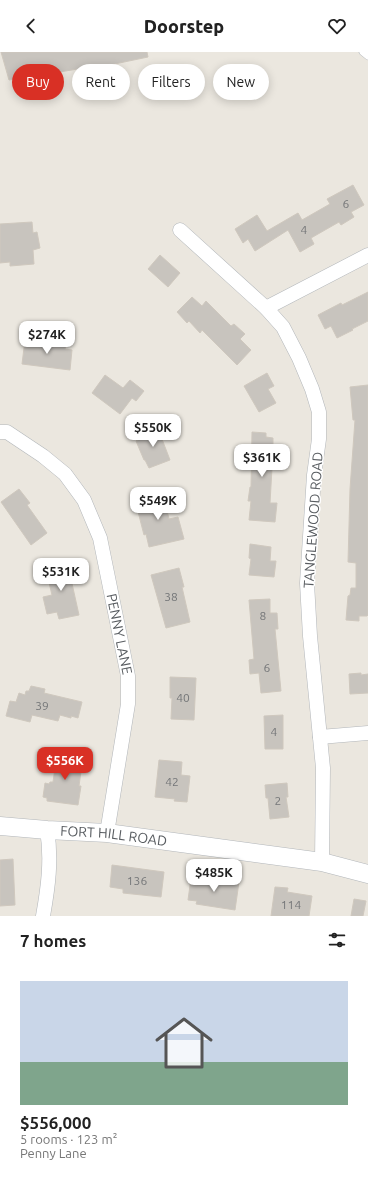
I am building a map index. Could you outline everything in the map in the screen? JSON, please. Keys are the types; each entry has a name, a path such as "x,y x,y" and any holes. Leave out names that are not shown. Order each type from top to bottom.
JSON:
{"street":[{"name":"TANGLEWOOD ROAD","path":"180,230 266,308 283,327 299,358 312,389 319,412 319,440 314,475 307,583 310,636 323,768 322,862"},
{"path":"266,308 368,254"},
{"name":"PENNY LANE","path":"0,432 7,432 43,456 65,474 84,500 100,538 128,676 128,704 106,834"},
{"path":"320,737 368,733"},
{"name":"FORT HILL ROAD","path":"0,826 106,834 322,862 368,874"},
{"path":"43,916 49,882 49,841 47,830"}],"lane":[{"path":"363,52 368,56"}],"building":[{"path":"1,52 147,52 148,57 114,64 72,64 72,70 64,71 64,64 12,64 12,80 9,80"},
{"path":"353,185 364,205 351,212 354,217 341,225 339,222 311,238 314,244 300,252 288,230 255,251 248,239 243,243 235,229 257,215 267,231 298,213 302,220 330,204 327,199"},
{"path":"32,222 33,233 37,232 40,248 33,250 34,264 10,266 10,262 0,263 0,224"},
{"path":"160,255 180,273 168,287 148,269"},
{"path":"368,292 368,321 337,338 331,326 325,329 318,315 341,303 342,305"},
{"path":"192,297 202,306 206,301 231,326 234,324 245,334 240,339 251,350 237,365 202,330 200,333 189,321 187,323 177,312"},
{"path":"25,340 66,343 65,349 72,350 70,370 22,364"},
{"path":"267,373 274,386 268,389 276,403 259,412 244,386"},
{"path":"105,375 123,388 130,380 144,391 136,401 132,398 120,414 92,393"},
{"path":"368,385 368,615 359,616 359,621 346,620 348,596 350,595 351,588 356,588 356,563 348,562 350,489 355,420 353,420 350,387"},
{"path":"157,426 170,460 149,468 136,441 140,439 139,434"},
{"path":"252,432 266,433 266,437 273,438 273,449 277,449 277,468 272,468 270,503 277,503 275,522 249,520 251,501 248,501 251,487"},
{"path":"19,489 30,503 27,505 47,533 31,545 1,502"},
{"path":"163,493 169,519 178,517 184,539 149,547 146,534 144,535 135,500"},
{"path":"250,544 271,547 270,561 276,561 274,577 249,575 251,559 249,558"},
{"path":"67,561 79,615 59,619 57,612 47,614 43,597 52,595 45,566"},
{"path":"179,568 190,622 166,628 151,575"},
{"path":"270,599 270,613 277,613 278,629 275,629 281,691 261,693 259,673 250,674 249,660 254,659 249,600"},
{"path":"361,673 361,675 368,674 368,693 350,694 349,674"},
{"path":"170,677 196,678 194,720 171,719 172,698 170,698"},
{"path":"31,686 45,689 44,693 82,702 78,718 60,715 58,721 32,715 30,722 6,716 10,701 16,702 19,693 25,695 26,691 29,691"},
{"path":"283,715 283,749 265,749 264,716"},
{"path":"57,754 83,757 78,805 47,801 47,798 43,797 45,783 49,784 50,782 53,782"},
{"path":"159,760 182,762 181,775 190,776 187,802 155,797"},
{"path":"287,783 288,797 286,797 289,817 270,819 265,785"},
{"path":"13,859 15,905 0,906 0,860"},
{"path":"112,865 164,872 161,897 123,893 123,889 110,887"},
{"path":"191,878 225,883 226,880 239,882 235,910 196,904 197,901 188,900"},
{"path":"275,887 288,888 287,892 312,896 309,916 271,916"},
{"path":"354,899 366,901 363,916 351,916"}]}
